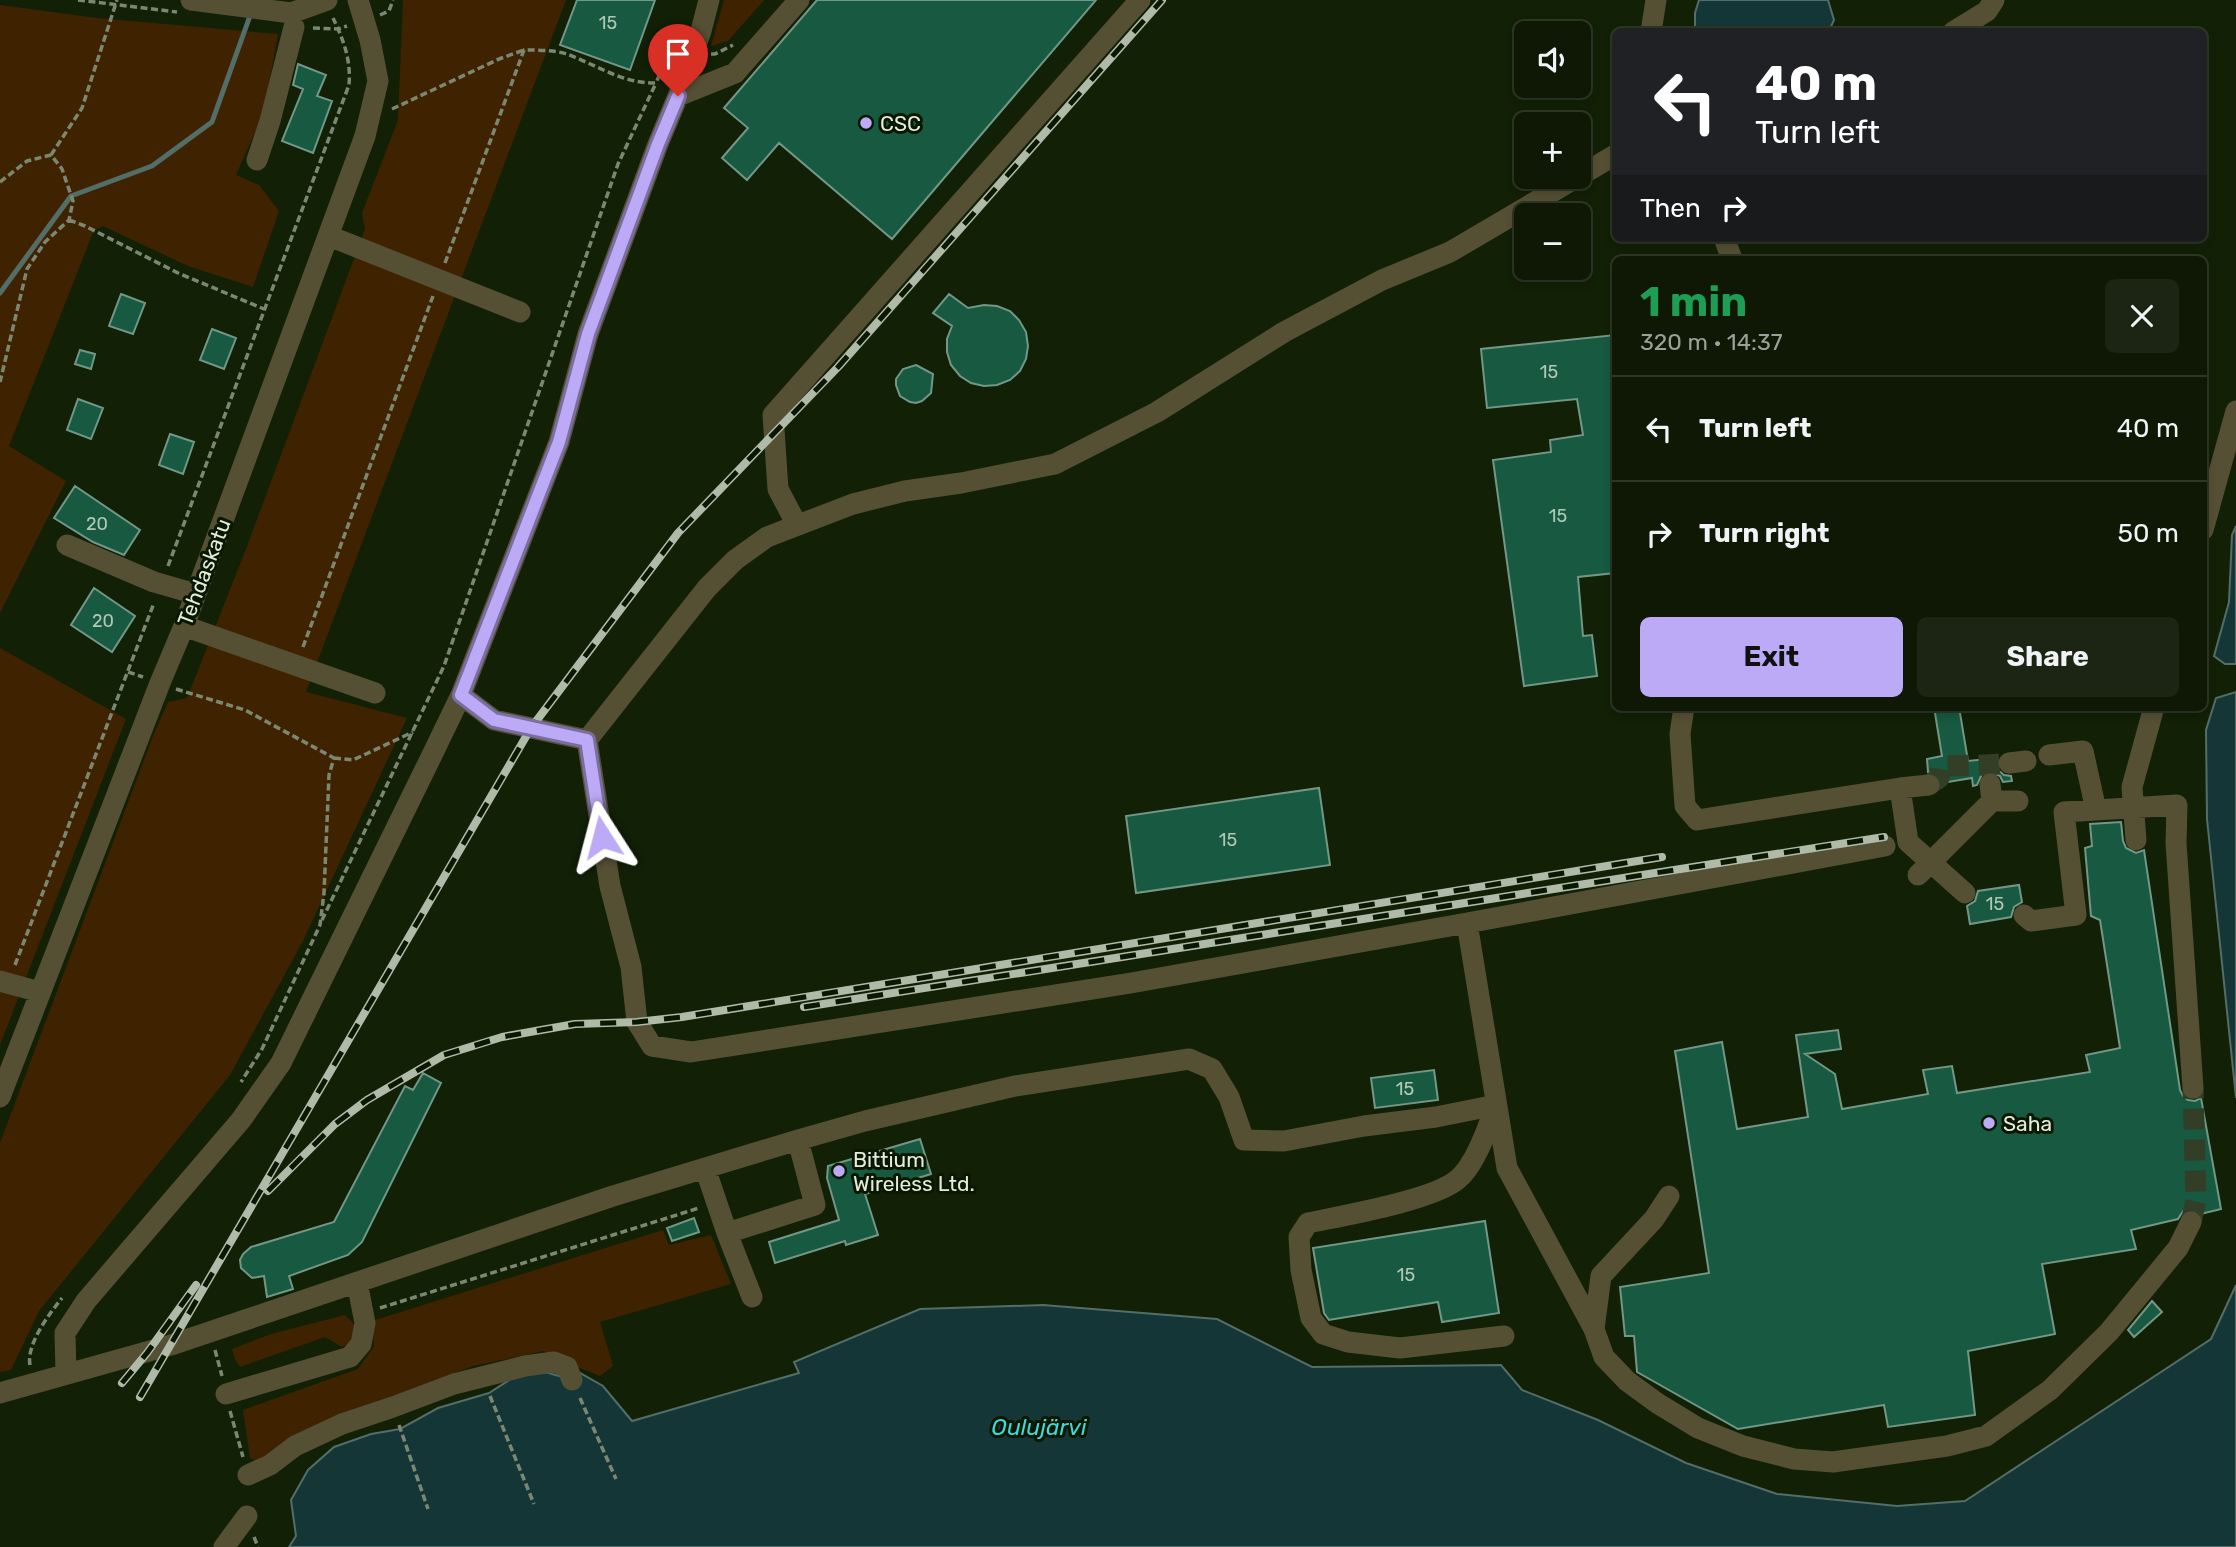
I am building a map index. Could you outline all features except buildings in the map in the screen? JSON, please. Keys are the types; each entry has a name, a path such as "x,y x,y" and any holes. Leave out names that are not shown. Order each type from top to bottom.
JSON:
{"street":[{"path":"191,0 291,13 326,0"},
{"name":"Tehdaskatu","path":"0,1097 184,626 365,136 378,81 358,0"},
{"path":"66,1374 65,1333 86,1301 241,1121 281,1063 461,695 559,442 588,334 678,96 709,0"},
{"path":"678,96 735,73 799,0"},
{"path":"797,525 778,489 773,415 1140,0"},
{"path":"1652,28 1656,0"},
{"path":"1959,28 1987,11 1994,0"},
{"path":"257,160 294,27"},
{"path":"1612,157 1450,252 1382,280 1284,332 1157,412 1055,464 905,491 853,504 767,537 735,560 707,588 587,740 610,886 631,967 637,1022 652,1046 691,1052 1130,983 1885,846"},
{"path":"329,236 520,312"},
{"path":"2207,516 2236,411"},
{"path":"67,545 161,584 196,594"},
{"path":"184,626 375,693"},
{"path":"461,695 494,720 587,740"},
{"path":"1683,711 1680,734 1685,806 1697,820 1929,785"},
{"path":"2136,839 2132,788 2153,711"},
{"path":"2049,755 2082,751 2096,810"},
{"path":"1900,788 1909,842 1924,868 1965,893"},
{"path":"1924,868 1991,792 2018,801"},
{"path":"2024,915 2031,921 2076,915 2064,812 2177,805 2176,843 2193,1088"},
{"path":"1467,923 1507,1168 1594,1329 1604,1357 1627,1381 1698,1428 1743,1446 1794,1459 1833,1462 1947,1446 1986,1436 2050,1390 2118,1321 2178,1248 2191,1222"},
{"path":"4,982 40,992"},
{"path":"0,1393 147,1353 613,1196 705,1168 865,1121 1015,1086 1189,1059 1212,1069 1229,1097 1244,1140 1284,1141 1496,1105"},
{"path":"1496,1105 1482,1144 1459,1179 1436,1193 1308,1223 1298,1237 1301,1270 1311,1318 1323,1334 1348,1342 1400,1348 1504,1336"},
{"path":"727,1233 816,1205 798,1140"},
{"path":"705,1168 752,1297"},
{"path":"1594,1329 1601,1276 1654,1219 1668,1196"},
{"path":"226,1394 350,1357 361,1344 365,1323 357,1282"},
{"path":"248,1475 270,1465 295,1446 342,1424 454,1384 525,1366 554,1362 567,1367 572,1380"},
{"path":"224,1547 247,1516"}],"path":[{"path":"0,181 27,161 51,155 82,108 117,0"},
{"path":"4,982 128,672 349,85 348,53 326,0"},
{"path":"241,1083 262,1049 444,666 618,164 667,57 676,45 715,54 736,44"},
{"path":"392,109 524,50 566,54 640,83 656,83"},
{"path":"297,665 524,50"},
{"path":"0,382 27,269 45,242 69,220 73,201 62,169 51,155"},
{"path":"69,220 178,273 264,309"},
{"path":"128,672 245,710 334,758 353,760 414,732"},
{"path":"320,925 329,775 334,758"},
{"path":"34,1384 29,1358 47,1316 65,1296"},
{"path":"213,1330 214,1345 248,1475"},
{"path":"572,1380 616,1479"},
{"path":"489,1394 534,1504"},
{"path":"400,1429 428,1509"},
{"path":"247,1516 258,1547"}],"shaded area":[{"path":"403,0 566,0 306,692 407,718 303,941 230,1075 39,1311 11,1370 0,1372 0,1143 153,736 168,702 187,698 246,549 365,229 362,213 398,120"},
{"path":"724,0 764,0 728,41 711,46"},
{"path":"0,5 97,18 278,34 264,112 236,175 259,185 279,211 253,287 188,266 103,226 94,230 9,446 66,481 0,613"},
{"path":"0,648 126,719 0,1045"},
{"path":"663,1230 669,1245 711,1235 731,1284 600,1322 613,1366 600,1376 580,1368 557,1369 544,1351 473,1366 320,1425 263,1464 250,1458 243,1410 358,1369 374,1346 372,1321"},
{"path":"345,1315 355,1325 353,1341 342,1347 325,1337 240,1367 235,1359 232,1349 271,1334"}],"water":[{"path":"1699,0 1828,0 1834,20 1830,28 1695,28 1695,13"},
{"path":"2236,526 2236,664 2225,664 2214,656 2229,602 2232,535"},
{"path":"2236,692 2236,1098 2207,819 2206,730 2216,698"},
{"name":"Oulujärvi","path":"2236,1285 2236,1547 289,1547 296,1536 291,1500 308,1470 334,1447 371,1434 400,1429 438,1408 489,1393 514,1377 542,1371 572,1380 580,1373 603,1386 632,1421 799,1373 794,1362 920,1309 1043,1305 1217,1319 1312,1367 1501,1365 1522,1390 1598,1420 1686,1463 1777,1494 1897,1506 1965,1501 2211,1339"}],"waterway":[{"path":"0,293 71,196 152,166 212,122 251,13"}],"tunnel":[{"path":"1929,785 1939,778 1941,766 2009,763"},
{"path":"2191,1222 2196,1200 2193,1088"}],"railway":[{"path":"140,1397 531,728 678,533 838,367 1162,0"},
{"path":"804,1007 1884,837"},
{"path":"268,1191 335,1124 367,1100 444,1055 502,1037 575,1024 682,1017 1662,857"},
{"path":"122,1383 196,1285"}],"place":[{"name":"CSC","path":"866,123"},
{"name":"Saha","path":"1989,1123"},
{"name":"Bittium Wireless Ltd.","path":"839,1171"}],"route":[{"path":"602,837 587,740 494,720 461,695 559,442 588,334 678,96"}]}
